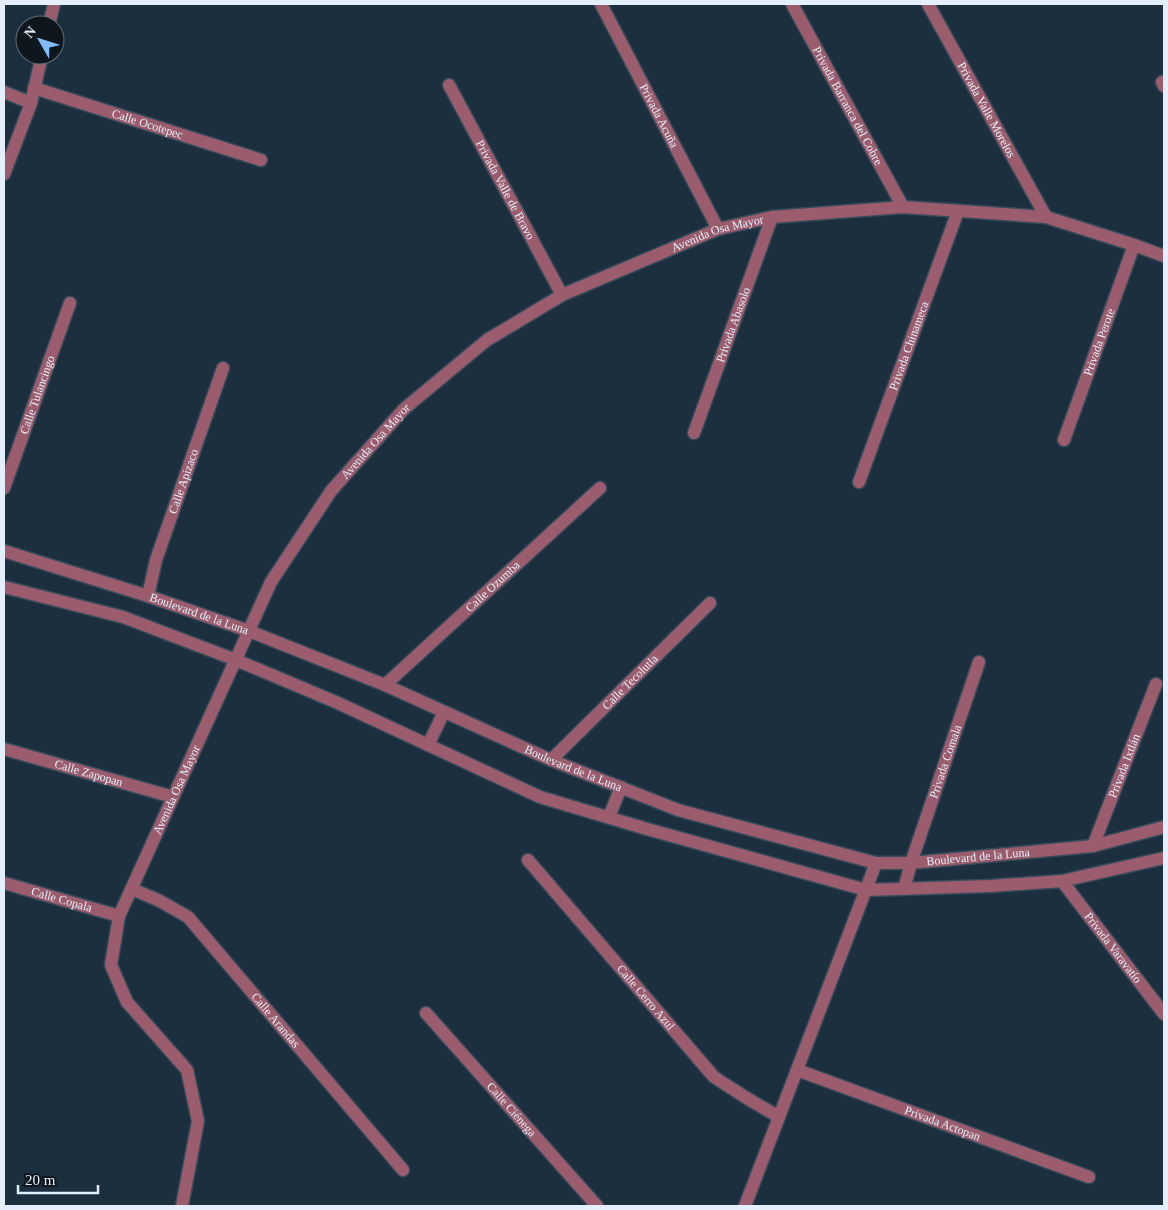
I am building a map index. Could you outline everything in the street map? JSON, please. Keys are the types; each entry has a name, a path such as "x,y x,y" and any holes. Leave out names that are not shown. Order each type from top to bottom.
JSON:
{"street":[{"name":"Privada Acuña","path":"601,4 718,229"},
{"name":"Privada Barranca del Cobre","path":"792,4 903,207"},
{"name":"Privada Valle Morelos","path":"928,4 1046,217"},
{"path":"4,174 30,103 40,65"},
{"name":"Privada Valle de Bravo","path":"449,85 562,294"},
{"name":"Calle Ocotepec","path":"34,88 261,160"},
{"path":"4,92 30,103"},
{"name":"Avenida Osa Mayor","path":"182,1206 198,1122 187,1070 127,1002 111,965 119,916 271,582 331,491 404,409 487,340 562,294 718,229 772,217 903,207 1046,217 1164,256"},
{"name":"Privada Chinameca","path":"859,482 958,211"},
{"name":"Privada Abasolo","path":"694,433 772,217"},
{"name":"Privada Perote","path":"1064,440 1134,245"},
{"name":"Calle Tulancingo","path":"4,488 70,303"},
{"name":"Calle Apizaco","path":"148,596 156,560 223,368"},
{"name":"Calle Ozumba","path":"384,685 600,488"},
{"name":"Boulevard de la Luna","path":"4,551 148,596 249,631 384,685 552,760 678,810 876,863 911,863 1093,846 1164,827"},
{"path":"4,587 123,617 236,660 338,703 540,797 866,890 990,886 1062,881 1164,858"},
{"name":"Calle Tecolutla","path":"552,760 710,603"},
{"name":"Privada Comala","path":"904,889 911,863 979,662"},
{"name":"Privada Ixtlán","path":"1093,846 1156,684"},
{"path":"428,745 444,712"},
{"name":"Calle Zapopan","path":"4,749 173,797"},
{"path":"609,818 621,787"},
{"name":"Calle Cerro Azul","path":"528,860 714,1077 779,1117"},
{"path":"745,1206 876,863"},
{"name":"Privada Varavatío","path":"1062,881 1164,1014"},
{"name":"Calle Copala","path":"4,883 119,916"},
{"name":"Calle Arandas","path":"132,889 160,900 188,917 403,1170"},
{"name":"Calle Ciénega","path":"426,1013 597,1206"},
{"name":"Privada Actopan","path":"797,1070 1089,1177"}]}
